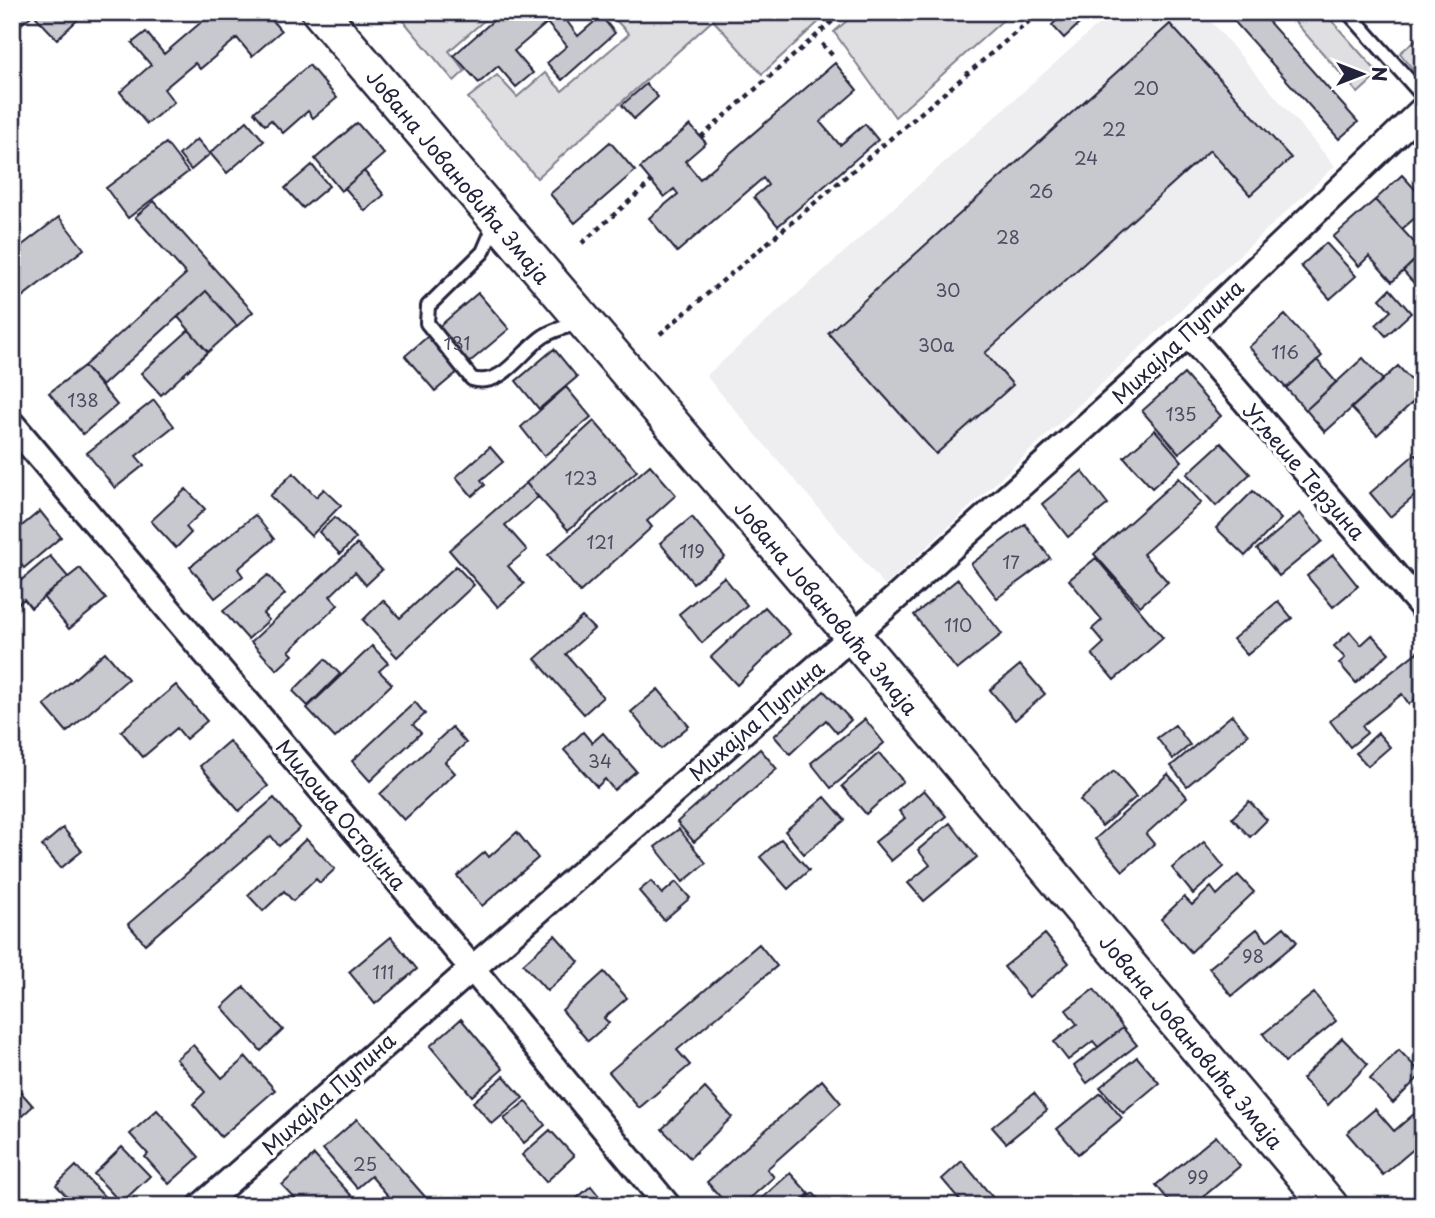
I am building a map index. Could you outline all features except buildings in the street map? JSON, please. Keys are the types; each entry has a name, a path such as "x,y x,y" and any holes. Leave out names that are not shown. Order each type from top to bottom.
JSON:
{"main road":[{"name":"Јована Јовановића Змаја","path":"320,12 853,636 1330,1206"}],"street":[{"name":"Михајла Пупина","path":"201,1206 471,967 853,636 1188,334 1423,109"},
{"name":"Угљеше Терзина","path":"1188,334 1423,608"},
{"name":"Милоша Остојина","path":"12,424 471,967 668,1206"}],"lane":[{"path":"1348,12 1423,96"},
{"path":"497,219 483,252 428,306 427,323 472,379 483,382 495,380 545,334 584,321"}],"path":[{"path":"701,137 843,12"},
{"path":"660,334 1040,12"},
{"path":"822,44 834,57"},
{"path":"582,243 651,182"}],"shaded area":[{"path":"396,12 494,12 449,51 465,71 454,81"},
{"path":"608,12 817,12 823,18 762,74 713,20 537,178 468,98 497,75 517,97 545,73 562,91 629,34"},
{"path":"857,12 1012,12 895,117 834,32"},
{"path":"1112,12 1203,12 1335,166 885,586 706,376"},
{"path":"1324,12 1379,74 1358,93 1288,14"},
{"path":"1418,38 1423,44 1423,82 1400,53"}]}
